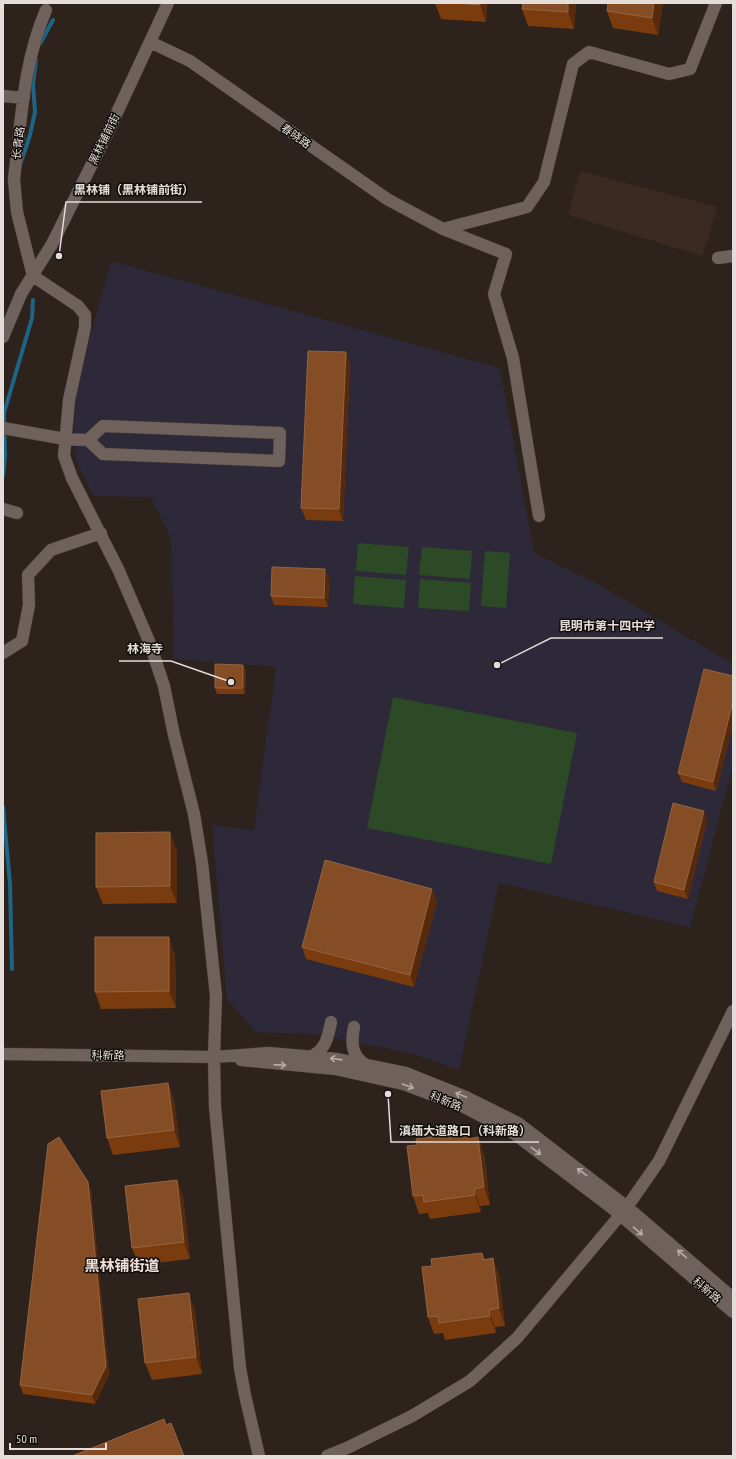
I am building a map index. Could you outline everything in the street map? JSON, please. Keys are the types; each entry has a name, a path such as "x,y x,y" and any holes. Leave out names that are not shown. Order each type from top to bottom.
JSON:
{"street":[{"name":"黑林铺前街","path":"3,337 21,294 56,237 168,3"},
{"path":"443,229 527,207 544,182 573,64 589,52 669,74 690,69 716,3"},
{"name":"长青路","path":"33,276 14,194 14,179 24,98 34,39 46,10"},
{"name":"春晓路","path":"150,42 190,61 387,199 443,229 506,254 494,294 513,358 539,516"},
{"path":"3,96 24,98"},
{"path":"718,258 733,256"},
{"path":"33,276 78,306 85,315 85,327 69,400 64,456 72,478 101,533 149,641 162,678 174,735 194,814 202,863 216,996 214,1056 215,1107 240,1368 259,1456"},
{"path":"7,429 65,439 88,440 103,454 279,461 280,433 104,426 88,440"},
{"path":"3,509 17,513"},
{"path":"3,653 22,641 29,605 28,575 51,550 101,533"},
{"path":"327,1456 349,1447 412,1416 470,1381 518,1338 624,1211 659,1162 733,1011"},
{"path":"310,1057 320,1052 323,1048 331,1022"},
{"path":"354,1027 352,1041 354,1052 361,1062 367,1065"},
{"name":"科新路","path":"3,1054 214,1056 269,1053 337,1059 406,1073 466,1096 518,1123 624,1211 733,1298"},
{"name":"科新路","path":"214,1056 269,1064 335,1069 403,1084 462,1106 512,1132 624,1211 733,1312"}],"shaded area":[{"path":"580,171 717,207 703,256 568,215"},
{"path":"111,261 500,368 534,553 594,582 733,664 733,766 690,927 499,883 459,1070 414,1054 371,1045 311,1034 256,1032 227,999 212,825 254,830 276,667 174,659 171,539 151,497 94,496 76,461 74,421 76,389"}],"green space":[{"path":"358,543 409,547 406,575 356,571"},
{"path":"422,547 472,551 470,579 419,575"},
{"path":"485,551 510,553 506,608 481,606"},
{"path":"355,576 406,580 404,608 353,604"},
{"path":"420,579 471,583 469,611 418,608"},
{"path":"393,697 577,733 551,864 367,828"}],"building":[{"path":"456,3 480,3 480,5"},
{"path":"523,3 568,3 568,12 522,9"},
{"path":"608,3 654,3 652,18 607,11"},
{"path":"308,351 346,352 339,509 301,508"},
{"path":"272,567 325,569 324,598 271,596"},
{"path":"215,664 243,665 243,688 215,688"},
{"path":"704,669 733,676 733,701 713,782 678,773"},
{"path":"673,803 704,811 684,890 654,882"},
{"path":"170,832 170,886 96,887 96,833"},
{"path":"325,860 432,889 410,975 302,947"},
{"path":"95,937 169,937 169,991 95,992"},
{"path":"168,1083 174,1130 107,1138 101,1091"},
{"path":"467,1132 468,1139 478,1137 484,1187 474,1189 475,1195 424,1202 423,1195 413,1196 407,1146 417,1145 416,1139"},
{"path":"59,1137 88,1182 106,1366 92,1395 20,1385 48,1144"},
{"path":"177,1180 184,1242 132,1248 125,1186"},
{"path":"482,1253 483,1260 493,1258 499,1308 489,1310 490,1316 439,1323 438,1316 428,1317 422,1267 432,1266 431,1259"},
{"path":"189,1293 196,1357 145,1363 138,1299"},
{"path":"164,1419 166,1425 171,1423 184,1456 72,1456"}],"waterway":[{"path":"40,44 53,20"},
{"path":"21,162 30,135 35,112 33,84 36,60"},
{"path":"3,476 5,456 4,413 32,318 33,300"},
{"path":"3,807 10,884 12,969"}],"place":[{"name":"黑林铺（黑林铺前街）","path":"59,256"},
{"name":"昆明市第十四中学","path":"497,665"},
{"name":"林海寺","path":"231,682"},
{"name":"滇缅大道路口（科新路）","path":"388,1094"}],"district":[{"name":"黑林铺街道","path":"122,1265"}]}
